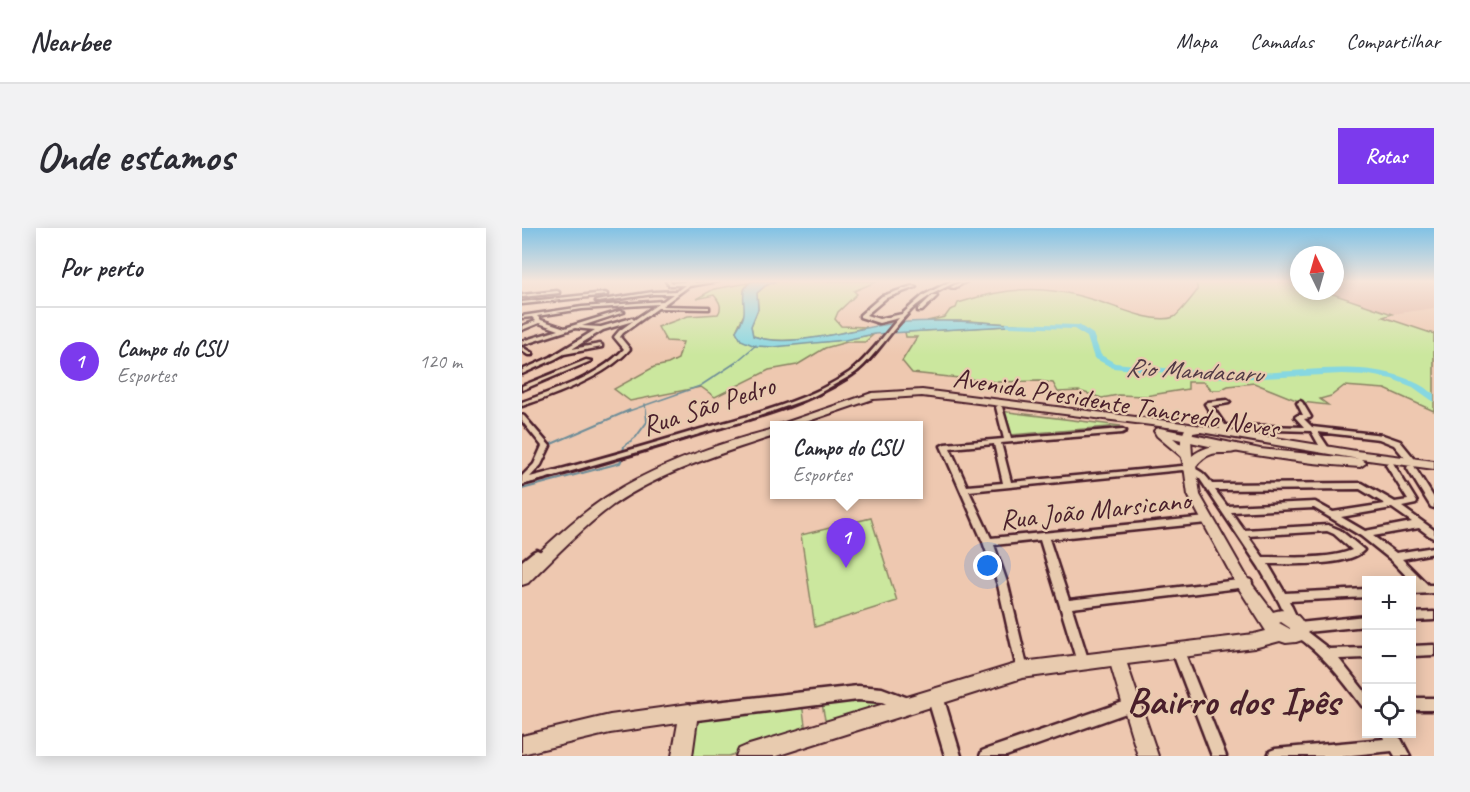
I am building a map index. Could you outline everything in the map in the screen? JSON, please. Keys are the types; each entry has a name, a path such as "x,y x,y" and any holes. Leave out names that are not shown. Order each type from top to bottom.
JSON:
{"main road":[{"name":"Avenida Presidente Tancredo Neves","path":"796,421 862,399 909,393 1225,430 1311,453 1326,450 1434,470"},
{"name":"Avenida Presidente Tancredo Neves","path":"809,421 862,403 894,397 930,398 1152,429 1240,449 1311,453 1390,465 1434,465"},
{"path":"1152,429 1189,463"},
{"path":"746,756 906,704 1022,670 1254,641 1287,625 1243,580 1207,520 1191,488 1186,438 1190,430 1201,429"},
{"path":"522,567 583,514 643,475 685,458 770,431"},
{"path":"522,579 573,530 623,493 679,464 770,431"},
{"path":"1189,463 1205,451 1240,449"},
{"path":"1117,658 1148,756"},
{"path":"522,745 588,729 689,713 682,756"}],"street":[{"path":"522,317 607,306"},
{"path":"872,306 862,316 879,321 901,318"},
{"name":"Rua São Pedro","path":"522,481 648,448 770,411 808,396 855,371 915,306"},
{"path":"920,310 924,306"},
{"path":"522,405 561,389 618,360 627,347 618,335 656,307 707,308"},
{"path":"522,343 622,312"},
{"path":"534,316 539,321 565,330"},
{"path":"574,327 601,328 637,319"},
{"path":"522,328 539,321"},
{"path":"522,372 564,352 601,328"},
{"path":"564,352 600,346"},
{"path":"522,349 530,354"},
{"path":"522,388 588,361"},
{"path":"1227,402 1208,404 1225,430 1311,429 1388,438 1402,447 1434,505"},
{"path":"1300,403 1308,417 1298,417 1311,429 1326,450"},
{"path":"999,407 1008,441"},
{"path":"522,417 546,446 537,465 522,481"},
{"path":"1022,670 1004,585 988,542 945,446 1122,431"},
{"path":"997,442 1008,485"},
{"path":"965,489 1189,463 1200,473 1226,509 1283,597 1287,625"},
{"path":"1332,515 1414,501 1390,465"},
{"path":"1209,487 1355,485 1368,488 1434,535"},
{"path":"1226,509 1310,504 1364,534 1431,590"},
{"name":"Rua João Marsicano","path":"988,542 1207,520"},
{"path":"1364,534 1421,524"},
{"path":"1242,533 1328,528 1343,536 1359,550 1356,553 1341,556 1260,561"},
{"path":"1044,537 1083,662"},
{"path":"1394,557 1434,550"},
{"path":"1065,605 1243,580"},
{"path":"1283,597 1362,592"},
{"path":"1416,617 1434,616"},
{"path":"1287,625 1362,621"},
{"path":"1287,625 1320,645 1362,697"},
{"path":"1416,651 1434,650"},
{"path":"1178,651 1219,756"},
{"path":"1328,654 1362,652"},
{"path":"689,713 858,693 882,695 906,704"},
{"path":"935,696 953,756"},
{"path":"1416,704 1434,704"},
{"path":"987,756 1132,705"},
{"path":"1275,756 1396,745"}],"shaded area":[{"path":"1369,306 1434,306 1434,308 1393,314"}],"green space":[{"path":"720,306 745,306 745,312 736,331 741,340 808,343 874,334 865,342 847,342 825,348 797,365 769,370 715,397 701,387 630,401 614,389 654,367 678,359 683,342 666,341 658,327 688,316 718,314"},
{"path":"758,306 845,306 835,319 841,326 867,327 794,340 765,339 753,336 751,326"},
{"path":"957,306 1113,306 1145,316 1166,319 1174,317 1185,306 1367,306 1392,314 1383,317 1434,334 1434,411 1385,389 1344,386 1331,396 1320,399 1328,405 1301,402 1254,383 1211,390 1204,382 1188,382 1188,389 1145,396 1118,395 1102,398 1079,391 1058,392 1053,383 1039,381 997,382 912,373 902,361 917,337 906,337 905,332 1020,325 970,321 927,321 945,317"},
{"path":"1002,411 1008,412 1121,426 1010,435"},
{"path":"871,518 897,601 815,627 801,535"},
{"path":"863,700 892,704 826,725 822,704"},
{"path":"802,703 806,732 729,756 688,756 695,715"}],"water":[{"path":"744,306 758,306 751,326 753,336 768,340 804,339 881,325 929,321 1025,325 874,334 845,340 774,347 755,346 741,340 736,331 744,315"}],"waterway":[{"name":"Rio Mandacaru","path":"1009,325 1076,327 1090,336 1097,356 1113,365 1240,376 1342,371 1369,372 1394,377 1416,385 1434,399"},
{"path":"645,405 700,386 735,363 756,345"},
{"path":"626,412 645,405"},
{"path":"645,405 646,412"},
{"path":"549,445 630,410"},
{"path":"623,453 624,446 636,437 647,422 646,410"},
{"path":"522,489 620,463 622,459"}],"tram line":[{"path":"522,486 742,423 812,398 859,372 917,306"}],"place":[{"name":"Campo do CSU","path":"846,568"}],"district":[{"name":"Bairro dos Ipês","path":"1233,700"}]}
